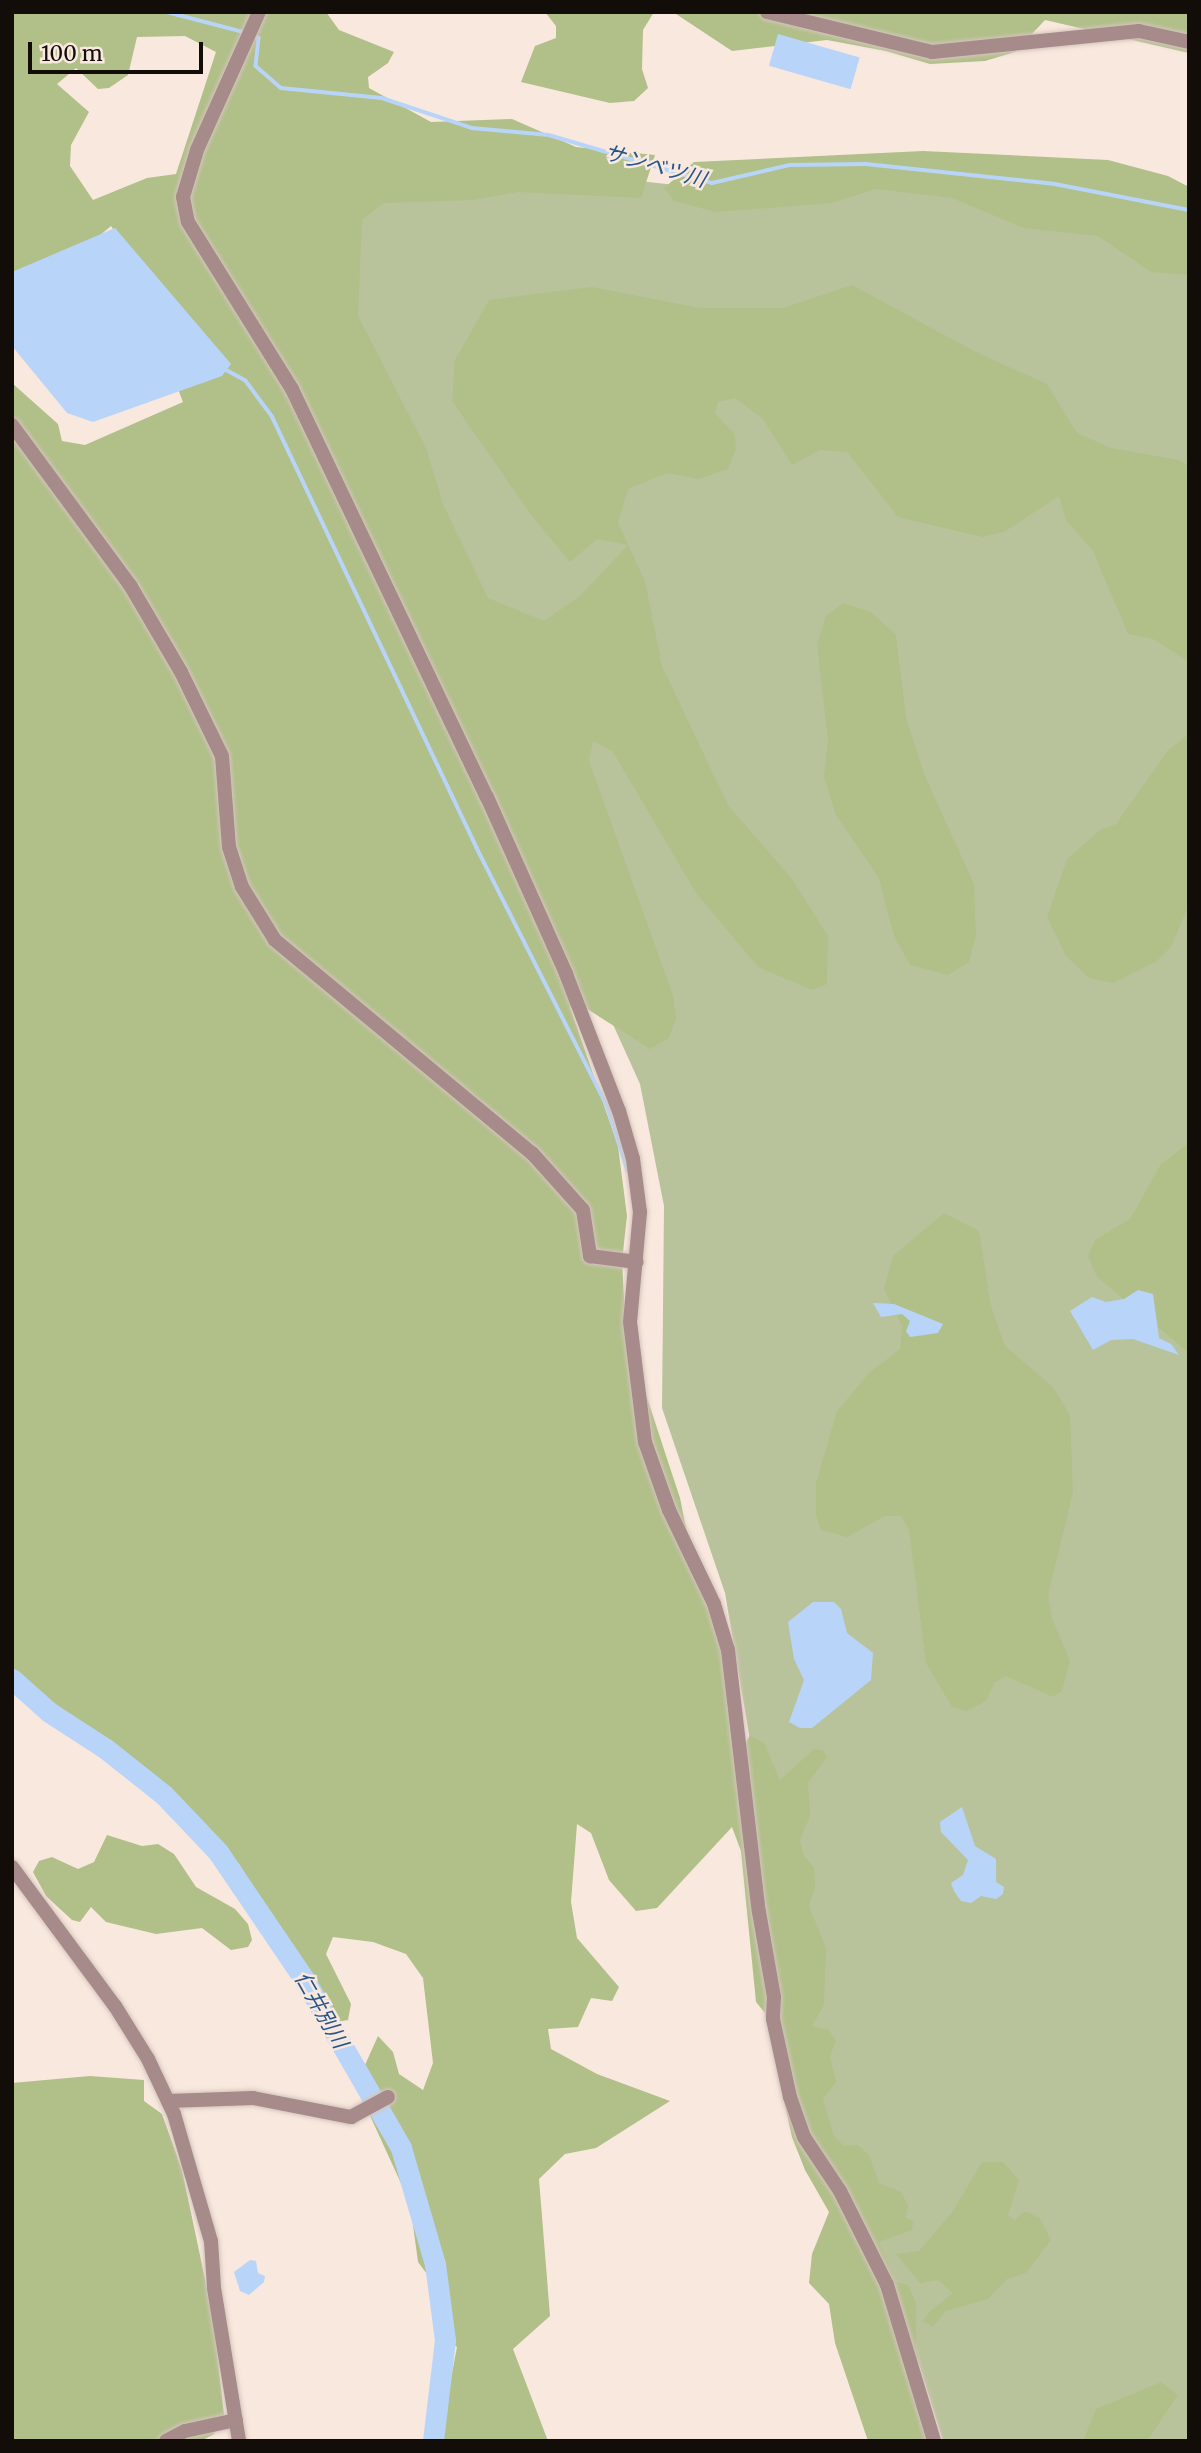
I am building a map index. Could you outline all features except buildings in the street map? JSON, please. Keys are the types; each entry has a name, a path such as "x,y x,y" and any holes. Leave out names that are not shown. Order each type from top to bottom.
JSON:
{"street":[{"path":"259,12 188,177 183,197 188,222 292,388 566,974 634,1159 640,1212 630,1322 645,1442 669,1510 714,1604 728,1650 759,1912 774,1997 773,2019 790,2097 804,2137 840,2191 887,2285 934,2441"},
{"path":"767,12 932,52 1139,31 1189,42"},
{"path":"12,425 130,585 181,672 222,756 229,847 242,887 275,940 532,1153 583,1210 590,1256 637,1262"},
{"path":"12,1867 115,2006 168,2101 198,2184 211,2241 214,2288 239,2441"},
{"path":"168,2101 253,2098 351,2117 388,2097"},
{"path":"166,2441 185,2431 236,2420"}],"green space":[{"path":"13,12 326,12 339,30 394,52 388,63 368,77 369,88 431,122 512,119 576,147 655,155 641,198 517,192 474,200 384,203 362,220 358,316 426,448 443,504 488,598 544,621 580,596 628,545 597,539 570,562 532,516 452,401 455,360 489,300 592,287 700,308 783,308 852,285 976,352 1047,384 1077,433 1111,448 1179,460 1189,466 1189,662 1153,639 1128,634 1093,551 1066,520 1059,496 1004,532 982,537 898,517 847,452 820,450 792,465 763,419 735,398 718,402 715,413 735,435 736,449 728,469 699,479 667,473 628,489 618,523 645,581 662,666 728,805 792,879 828,936 827,984 812,990 758,967 696,893 613,752 593,741 589,761 673,995 676,1018 669,1038 650,1049 581,1005 570,1007 618,1146 627,1216 622,1261 626,1334 680,1498 697,1583 722,1642 745,1744 750,1735 764,1743 780,1780 814,1749 823,1750 827,1757 808,1783 810,1816 800,1840 803,1854 814,1868 815,1887 809,1906 826,1948 824,2005 812,2026 829,2030 836,2041 830,2056 836,2082 823,2099 834,2136 844,2146 858,2145 869,2155 879,2183 901,2192 908,2205 906,2218 913,2221 912,2230 879,2242 896,2282 908,2285 916,2303 916,2346 928,2441 868,2441 835,2343 829,2304 809,2283 812,2254 829,2212 805,2170 792,2137 765,2013 756,2002 741,1851 732,1827 657,1908 636,1911 609,1880 591,1833 577,1824 571,1902 577,1938 619,1987 612,2001 591,1998 578,2027 548,2029 551,2049 597,2074 670,2101 596,2148 565,2154 539,2179 550,2316 513,2349 548,2441 439,2441 457,2347 434,2331 430,2278 418,2262 410,2203 356,2085 378,2036 393,2052 399,2074 423,2090 433,2063 423,1978 406,1954 373,1942 333,1937 326,1954 351,2004 348,2020 337,2022 239,1864 189,1810 144,1771 102,1753 40,1700 12,1667 12,383 58,424 62,441 85,445 183,402 121,241 111,226 73,258 12,283","holes":["185,36 216,52 176,174 147,178 93,200 70,166 71,145 89,112 57,84 76,68 98,89 109,88 128,75 137,37"]},
{"path":"545,12 654,12 643,30 642,69 648,88 634,101 610,103 521,82 535,46 556,38 556,26"},
{"path":"673,12 1189,12 1189,53 1045,20 1015,52 985,61 930,64 886,51 827,40 732,51"},
{"path":"923,151 1108,160 1168,176 1189,187 1189,275 1151,272 1098,236 1024,228 952,198 876,189 832,203 716,212 674,201 664,188 694,162"},
{"path":"550,171 702,188 876,176 1189,258 1189,2441 943,2441 913,2345 816,2129 725,1593 662,1408 664,1206 640,1084 457,680 313,174"},
{"path":"843,603 871,612 896,635 906,718 925,776 974,884 976,936 969,962 948,975 910,965 894,936 879,878 836,815 824,777 828,740 817,644 826,616"},
{"path":"1189,734 1189,905 1171,947 1157,961 1113,983 1089,978 1066,956 1047,917 1067,859 1100,830 1116,824 1168,750"},
{"path":"1189,1143 1189,1353 1097,1277 1088,1256 1095,1240 1130,1219 1161,1164"},
{"path":"944,1213 979,1231 991,1306 1005,1346 1053,1387 1070,1415 1073,1492 1048,1595 1052,1618 1070,1661 1062,1691 1053,1697 1006,1676 994,1683 986,1701 967,1711 952,1707 926,1663 909,1530 901,1516 885,1516 847,1537 821,1530 816,1515 816,1483 837,1411 869,1373 900,1349 902,1326 884,1289 893,1256"},
{"path":"107,1835 142,1846 158,1844 174,1854 196,1887 235,1909 248,1924 252,1940 248,1947 231,1950 202,1928 156,1934 106,1922 91,1907 80,1922 72,1920 46,1896 33,1872 39,1861 52,1857 78,1869 94,1862"},
{"path":"90,2076 144,2080 144,2101 162,2114 182,2170 213,2317 224,2414 214,2434 201,2441 12,2441 12,2083"},
{"path":"982,2162 1003,2162 1019,2180 1008,2215 1015,2220 1025,2211 1040,2218 1051,2240 1026,2273 1007,2279 988,2299 946,2311 933,2327 923,2321 928,2313 953,2293 938,2280 920,2283 896,2254 919,2251 953,2211"},
{"path":"1161,2382 1178,2395 1147,2441 1083,2441 1096,2409"}],"water":[{"path":"778,34 860,57 851,89 769,66"},
{"path":"115,228 231,364 222,376 93,422 67,413 12,346 12,272"},
{"path":"1138,1290 1153,1294 1159,1338 1171,1344 1179,1355 1133,1339 1111,1340 1093,1350 1070,1311 1092,1297 1106,1302 1124,1299"},
{"path":"873,1303 894,1304 943,1324 938,1333 910,1337 906,1331 910,1321 902,1314 881,1317"},
{"path":"813,1602 834,1602 841,1609 847,1633 873,1653 871,1680 812,1728 800,1728 789,1722 804,1680 794,1659 788,1622"},
{"path":"962,1807 975,1846 996,1859 996,1882 1004,1887 1003,1894 996,1899 981,1896 971,1903 961,1901 951,1883 963,1875 968,1860 941,1832 940,1822"},
{"path":"250,2260 256,2261 258,2273 265,2276 264,2282 249,2295 240,2291 234,2272"}],"waterway":[{"name":"サンベツ川","path":"167,12 247,33"},
{"name":"サンベツ川","path":"254,36 259,38 256,66 281,88 382,98 472,128 549,135 712,183 790,165 866,164 1055,184 1189,210"},
{"path":"223,368 246,381 272,416 477,848 607,1105 628,1171"},
{"name":"仁井別川","path":"12,1679 49,1712 106,1749 164,1795 218,1852 304,1979 401,2148 435,2264 445,2340 433,2441"}]}
